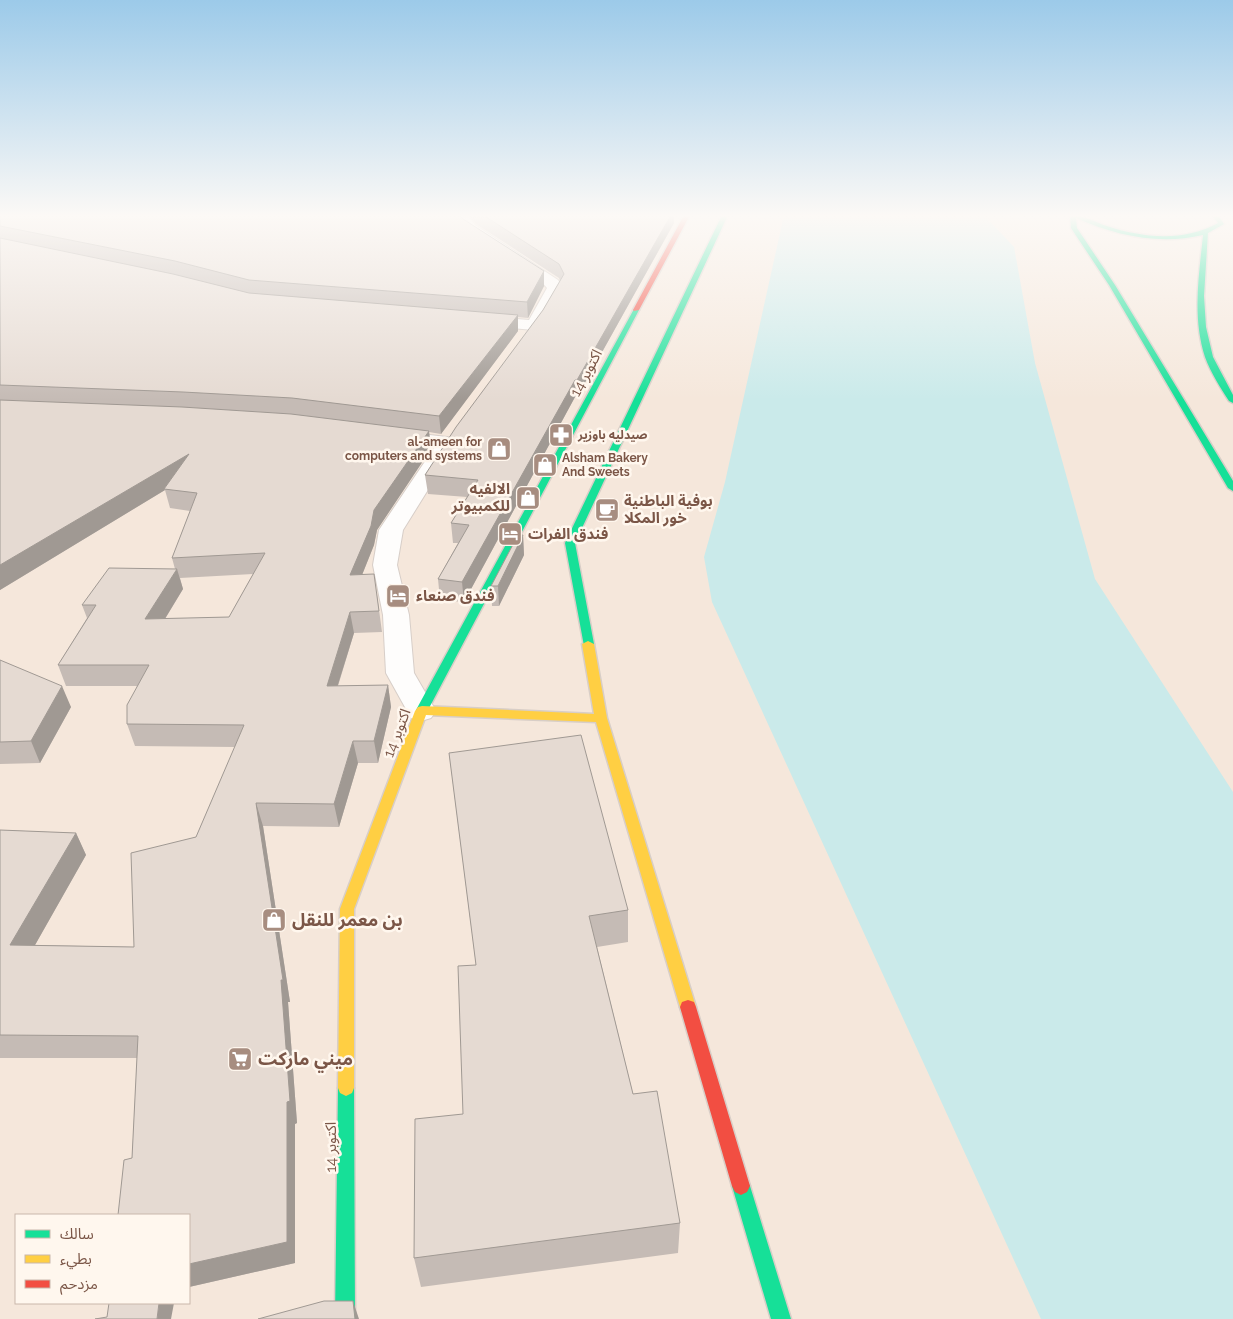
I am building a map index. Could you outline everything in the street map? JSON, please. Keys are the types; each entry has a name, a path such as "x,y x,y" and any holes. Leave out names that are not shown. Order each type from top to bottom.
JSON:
{"main road":[{"name":"14 اكتوبر","path":"345,1319 347,909 421,711 654,277"},
{"path":"696,277 570,543 601,718 780,1319"},
{"path":"1106,277 1233,488"},
{"path":"1202,277 1206,348 1216,373 1233,401"},
{"path":"421,711 601,718"}],"street":[{"path":"517,348 534,325 555,288 553,283 543,277"},
{"path":"466,319 534,325"},
{"path":"371,434 453,435 391,530 385,565 396,615 400,673 421,711"}],"shaded area":[{"path":"0,277 1233,277 1233,1319 0,1319"}],"water":[{"path":"770,277 1019,277 1035,363 1095,579 1233,792 1233,1319 1041,1319 712,602 704,557 725,482"}],"building":[{"path":"0,277 183,277 249,293 518,315 439,416 292,398 0,385"},
{"path":"236,277 541,277 527,302 249,280"},
{"path":"563,277 636,277 577,380 575,380 462,582 438,579 469,525 451,523 478,480 425,475 456,427 543,310"},
{"path":"0,400 182,407 291,414 429,431 374,510 371,526 350,575 374,574 379,611 350,612 327,686 388,685 374,741 353,741 334,804 256,803 283,980 281,980 290,1101 287,1102 287,1242 190,1264 190,1214 118,1214 124,1160 132,1158 138,1036 0,1035 0,830 76,833 10,945 134,947 131,853 196,837 244,725 127,724 127,705 149,665 58,665 96,605 82,605 109,568 177,569 145,619 229,617 265,553 172,558 197,493 164,489 189,454 0,565"},
{"path":"518,535 523,535 498,586 491,586"},
{"path":"0,660 62,686 31,741 0,742"},
{"path":"581,735 628,910 589,916 633,1094 657,1091 680,1223 414,1258 415,1119 463,1114 458,966 476,965 449,753"},
{"path":"324,1301 353,1301 355,1319 258,1319"},
{"path":"109,1304 159,1304 157,1319 95,1319 107,1317"}],"traffic: fast":[{"path":"588,644 570,543 696,277"},
{"path":"1106,277 1233,488"},
{"path":"1202,277 1201,311 1205,342 1211,363 1233,401"},
{"path":"422,710 636,310"},
{"path":"345,1319 346,1088"},
{"path":"741,1186 781,1319"}],"traffic: slow":[{"path":"588,644 601,718 688,1007"},
{"path":"346,1088 347,909 422,710"},
{"path":"421,711 601,718"}],"traffic: jam":[{"path":"636,310 654,277"},
{"path":"688,1007 741,1186"}],"place":[{"name":"صيدليه باوزير","path":"561,435"},
{"name":"al-ameen for computers and systems","path":"499,449"},
{"name":"Alsham Bakery And Sweets","path":"545,465"},
{"name":"الالفيه للكمبيوتر","path":"528,498"},
{"name":"بوفية الباطنية خور المكلا","path":"607,510"},
{"name":"فندق الفرات","path":"510,534"},
{"name":"فندق صنعاء","path":"398,596"},
{"name":"بن معمر للنقل","path":"274,920"},
{"name":"ميني ماركت","path":"240,1059"}]}
